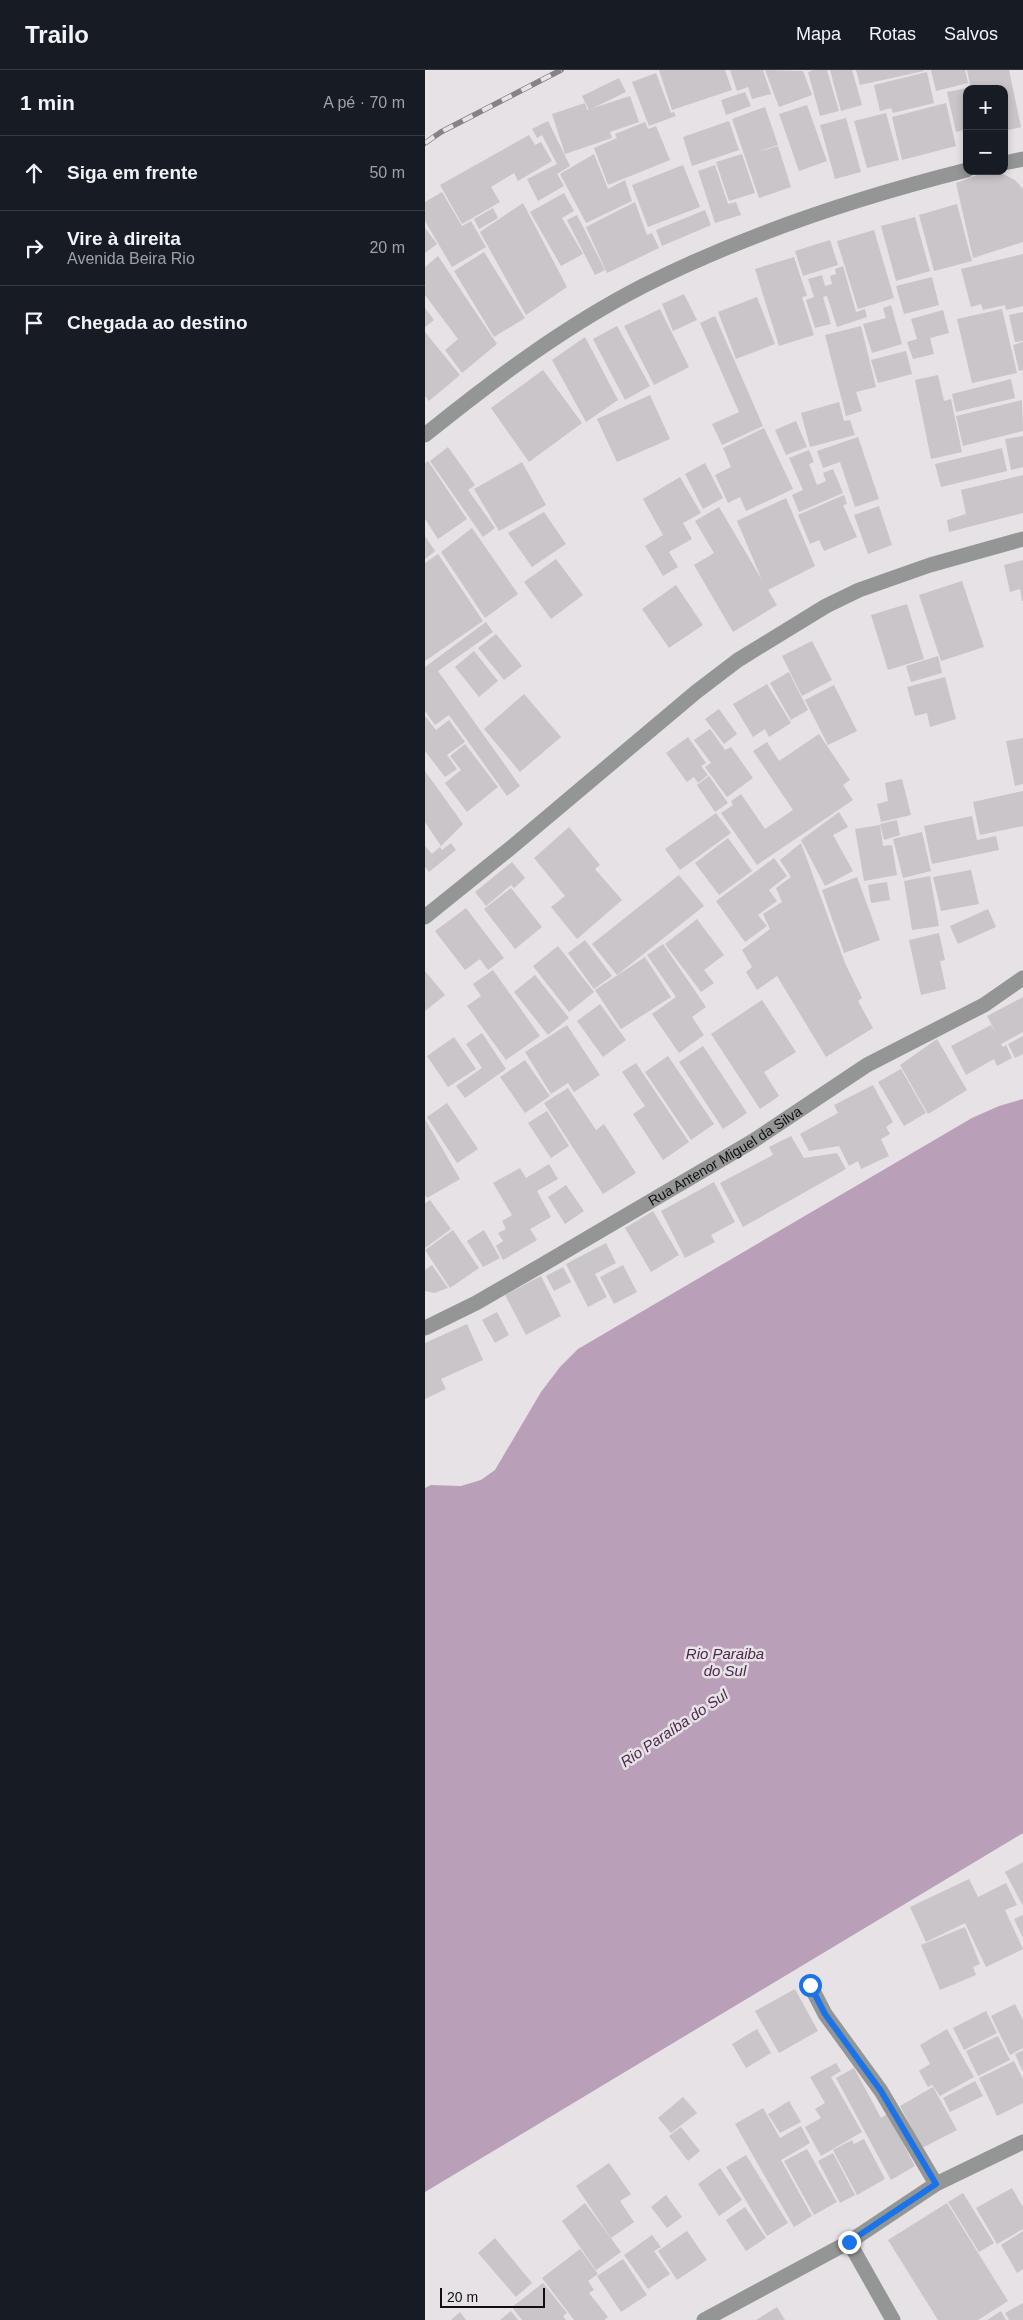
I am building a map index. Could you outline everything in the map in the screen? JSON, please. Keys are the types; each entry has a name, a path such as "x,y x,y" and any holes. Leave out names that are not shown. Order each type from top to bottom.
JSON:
{"street":[{"path":"1008,162 1023,159"},
{"path":"425,435 489,384 570,329 643,286 711,255 838,206 963,171"},
{"path":"425,917 513,846 695,692 738,660 826,606 859,590 939,563 1023,539"},
{"name":"Rua Antenor Miguel da Silva","path":"425,1328 476,1303 542,1265 753,1141 867,1065 984,1005 1023,978"},
{"path":"810,1985 825,2014 881,2091 936,2184"},
{"path":"704,2320 849,2242 936,2184 1023,2142"},
{"path":"849,2242 893,2320"}],"water":[{"name":"Rio Paraiba do Sul","path":"1023,1099 1023,1833 425,2192 425,1488 431,1485 461,1486 481,1480 495,1470 541,1392 560,1367 578,1349 972,1118 999,1106"}],"building":[{"path":"659,70 725,70 732,90 672,110"},
{"path":"730,70 763,70 771,94 752,99 748,87 737,91"},
{"path":"765,70 803,71 812,95 779,107"},
{"path":"827,70 839,111 820,116 808,72"},
{"path":"830,70 852,70 862,105 841,111"},
{"path":"856,70 924,70 924,71 860,85"},
{"path":"931,70 965,70 968,83 936,91"},
{"path":"967,70 1009,70 1021,127 1008,130 1008,85 970,85"},
{"path":"927,72 934,103 893,113 891,108 880,111 874,85"},
{"path":"656,73 671,113 674,112 676,116 649,126 632,82"},
{"path":"619,78 626,92 589,110 582,96"},
{"path":"963,89 963,130 956,132 947,92"},
{"path":"745,92 751,106 726,115 721,100"},
{"path":"630,96 639,122 610,132 612,138 565,154 552,114 585,103 587,110"},
{"path":"946,103 956,146 902,160 892,117"},
{"path":"807,105 827,161 799,171 779,114"},
{"path":"765,107 778,145 754,153 778,146 791,187 759,198 732,119"},
{"path":"886,113 899,160 867,168 854,121"},
{"path":"846,118 861,172 835,179 820,125"},
{"path":"548,121 570,166 557,174 564,186 538,201 527,179 557,164 542,135 537,138 532,129"},
{"path":"729,121 739,150 692,166 683,137"},
{"path":"645,122 648,129 656,126 670,160 608,185 594,148 617,138 615,134"},
{"path":"529,135 535,145 541,142 552,161 518,181 514,173 491,187 500,202 462,224 440,185"},
{"path":"594,154 608,189 625,180 632,201 586,223 560,174"},
{"path":"742,154 755,193 729,201 716,162"},
{"path":"683,165 700,207 648,227 632,185"},
{"path":"715,165 728,204 736,202 741,215 715,223 698,171"},
{"path":"977,175 1005,175 1015,180 1023,189 1023,242 973,258 956,183"},
{"path":"442,192 462,226 471,221 486,247 452,267 425,221 425,202"},
{"path":"564,193 574,211 562,218 583,254 561,266 530,212"},
{"path":"635,202 647,235 652,233 659,248 607,273 586,227"},
{"path":"523,203 567,287 526,315 480,232"},
{"path":"957,204 972,261 934,271 919,215"},
{"path":"493,208 498,218 479,229 474,219"},
{"path":"705,210 711,225 662,246 656,230"},
{"path":"577,215 605,270 595,275 567,220"},
{"path":"915,217 930,271 896,281 881,226"},
{"path":"425,228 437,244 425,253"},
{"path":"874,230 894,298 858,309 837,241"},
{"path":"830,240 838,265 803,276 795,251"},
{"path":"484,252 525,318 494,337 454,271"},
{"path":"1023,254 1023,306 1006,310 1005,305 983,310 981,304 971,307 961,269"},
{"path":"438,256 497,344 462,373 445,350 458,339 425,295 425,267"},
{"path":"794,257 807,296 802,297 814,335 779,346 755,269"},
{"path":"843,266 856,312 865,309 867,317 837,327 827,296 823,297 831,324 815,328 806,300 814,297 808,279 822,275 825,286 832,284 830,276 836,274 835,269"},
{"path":"932,277 939,305 904,314 896,286"},
{"path":"684,294 697,320 673,331 662,304"},
{"path":"757,297 775,344 736,359 718,312"},
{"path":"891,305 902,344 872,353 863,324 886,318 883,308"},
{"path":"425,308 434,320 425,327"},
{"path":"660,309 689,367 654,385 624,326"},
{"path":"1002,309 1017,373 972,383 957,319"},
{"path":"943,310 949,333 930,338 934,354 913,359 907,342 917,339 911,319"},
{"path":"1023,312 1023,341 1015,342 1009,315"},
{"path":"715,316 763,426 722,445 712,424 739,412 700,323"},
{"path":"617,326 650,386 625,400 593,339"},
{"path":"861,326 876,387 856,392 862,411 846,416 825,335"},
{"path":"425,332 460,375 429,401 425,396"},
{"path":"585,337 618,400 586,422 552,360"},
{"path":"1023,342 1023,370 1019,371 1013,345"},
{"path":"906,351 912,374 878,383 871,360"},
{"path":"543,370 582,423 529,462 491,408"},
{"path":"938,375 944,401 951,399 962,452 931,459 915,380"},
{"path":"1011,379 1015,398 956,412 952,394"},
{"path":"650,395 670,439 617,462 597,419"},
{"path":"1022,400 1023,431 963,446 956,416"},
{"path":"839,402 844,421 850,420 855,435 810,447 801,413"},
{"path":"796,421 807,447 786,455 775,430"},
{"path":"764,428 793,489 746,511 740,497 728,503 715,475 731,467 723,448"},
{"path":"1023,436 1023,467 1011,470 1005,439"},
{"path":"858,437 879,499 855,507 840,462 823,468 817,451"},
{"path":"448,447 475,485 468,490 495,528 483,537 430,461"},
{"path":"1002,448 1007,471 941,487 935,464"},
{"path":"809,450 814,462 809,464 817,485 826,481 823,473 833,469 843,493 799,512 792,495 803,490 789,458"},
{"path":"428,461 467,519 438,539 425,519 425,463"},
{"path":"522,462 546,505 499,531 474,489"},
{"path":"705,463 723,498 703,509 685,474"},
{"path":"1023,475 1023,513 949,532 947,520 966,514 961,490"},
{"path":"680,477 701,513 683,523 692,539 669,552 678,567 663,576 645,546 663,535 643,499"},
{"path":"844,495 847,504 843,505 857,537 824,551 819,540 810,544 798,515"},
{"path":"786,498 815,566 768,590 777,605 733,632 694,565 714,553 695,521 719,507 762,580 737,521"},
{"path":"879,506 892,545 868,554 854,515"},
{"path":"544,512 566,544 532,567 508,533"},
{"path":"472,528 518,594 485,618 441,552"},
{"path":"425,536 435,551 425,559"},
{"path":"438,554 483,621 425,661 425,563"},
{"path":"556,559 583,595 551,619 524,582"},
{"path":"1023,560 1022,601 1020,589 1010,592 1004,565"},
{"path":"962,581 984,647 941,661 919,595"},
{"path":"676,585 703,625 669,648 642,609"},
{"path":"907,604 924,659 888,670 871,615"},
{"path":"486,622 493,632 438,671 520,786 507,796 449,715 435,725 425,711 425,667"},
{"path":"496,634 522,666 504,680 478,648"},
{"path":"812,641 832,680 802,696 782,656"},
{"path":"474,651 498,681 479,697 455,667"},
{"path":"938,656 942,673 911,682 906,666"},
{"path":"789,672 808,710 791,720 770,683"},
{"path":"945,677 956,719 930,727 927,713 915,716 907,687"},
{"path":"767,684 791,723 769,737 765,729 753,737 733,704"},
{"path":"834,685 857,731 828,745 805,700"},
{"path":"524,694 561,737 520,772 484,729"},
{"path":"719,709 737,734 724,744 705,719"},
{"path":"425,716 436,730 449,720 465,742 447,755 457,769 445,777 425,751"},
{"path":"710,729 725,750 731,747 753,778 727,797 705,767 711,763 694,740"},
{"path":"819,734 850,780 843,785 853,800 757,865 721,813 733,805 731,801 741,794 765,829 793,810 753,751 767,742 779,761"},
{"path":"688,737 706,763 701,766 708,775 698,783 694,777 687,782 666,753"},
{"path":"1023,738 1023,784 1015,786 1006,741"},
{"path":"465,744 498,787 467,812 445,783 461,770 450,756"},
{"path":"425,771 463,824 441,846 425,822"},
{"path":"709,776 728,803 715,812 697,785"},
{"path":"902,779 911,815 881,822 877,804 888,801 885,783"},
{"path":"1023,791 1023,826 980,835 973,802"},
{"path":"839,812 848,827 833,835 853,871 825,886 801,840"},
{"path":"716,813 731,833 680,870 665,849"},
{"path":"972,816 977,840 996,836 999,850 932,864 924,826"},
{"path":"897,820 900,835 884,840 880,824"},
{"path":"880,825 883,846 892,845 897,875 864,881 855,829"},
{"path":"569,827 600,865 595,869 622,900 577,939 551,907 565,896 534,858"},
{"path":"922,832 931,871 903,878 893,839"},
{"path":"728,838 752,871 719,895 695,863"},
{"path":"451,843 456,850 429,872 425,867 425,846 432,854 440,847 442,850"},
{"path":"801,843 845,963 862,998 858,1001 873,1028 826,1057 777,976 757,990 746,972 752,967 742,950 770,929 763,914 782,902 776,888 791,877 780,860"},
{"path":"774,858 787,876 769,890 777,901 758,915 767,926 745,942 716,901"},
{"path":"512,862 525,878 514,888 511,885 486,906 475,892"},
{"path":"971,870 979,904 941,911 933,877"},
{"path":"679,875 704,906 617,975 592,944"},
{"path":"930,876 939,926 912,930 904,881"},
{"path":"857,877 880,940 844,953 822,890"},
{"path":"887,882 890,900 871,903 868,885"},
{"path":"511,888 542,927 515,949 484,909"},
{"path":"466,908 504,958 488,970 480,959 465,970 435,931"},
{"path":"988,909 996,927 958,944 950,926"},
{"path":"697,919 724,955 704,970 714,983 701,992 665,944"},
{"path":"939,933 945,960 940,961 946,989 921,995 909,940"},
{"path":"585,940 612,976 594,989 568,953"},
{"path":"663,944 706,1007 692,1017 704,1035 679,1053 652,1014 676,997 647,955"},
{"path":"558,946 594,992 569,1012 533,966"},
{"path":"645,957 671,997 621,1029 595,990"},
{"path":"493,970 540,1036 506,1060 467,1006 481,996 473,984"},
{"path":"425,971 445,995 425,1011"},
{"path":"535,975 569,1018 548,1035 514,992"},
{"path":"1023,997 1023,1032 1001,1044 1003,1047 1006,1045 1012,1058 997,1066 994,1059 966,1075 951,1046 991,1025 996,1033 987,1016"},
{"path":"762,1000 796,1052 764,1072 779,1096 760,1109 711,1034"},
{"path":"600,1004 626,1040 603,1057 577,1021"},
{"path":"567,1025 600,1075 574,1092 568,1083 551,1094 525,1052"},
{"path":"482,1033 506,1069 465,1098 456,1086 482,1068 466,1044"},
{"path":"1023,1036 1023,1054 1015,1058 1008,1044"},
{"path":"454,1037 476,1069 448,1087 427,1056"},
{"path":"937,1039 967,1090 928,1114 900,1065"},
{"path":"703,1046 747,1113 723,1129 679,1062"},
{"path":"668,1056 714,1124 691,1140 645,1072"},
{"path":"525,1060 550,1096 525,1113 500,1077"},
{"path":"636,1063 689,1142 663,1160 633,1114 645,1106 622,1072"},
{"path":"901,1069 926,1113 904,1126 878,1082"},
{"path":"873,1085 893,1122 886,1127 890,1134 881,1139 889,1156 861,1169 858,1161 849,1166 839,1146 809,1151 800,1134 838,1113 834,1105"},
{"path":"568,1088 596,1130 604,1124 636,1173 603,1194 544,1103"},
{"path":"447,1103 478,1149 457,1163 427,1117"},
{"path":"547,1111 569,1146 551,1158 528,1123"},
{"path":"425,1119 460,1179 427,1198 425,1195"},
{"path":"791,1136 804,1158 837,1153 846,1169 743,1227 720,1183 773,1155 769,1147"},
{"path":"549,1164 558,1179 537,1191 551,1217 530,1229 537,1240 503,1260 496,1246 503,1241 498,1233 506,1229 502,1221 512,1215 493,1183 520,1168 526,1178"},
{"path":"714,1182 735,1222 711,1235 715,1242 685,1258 661,1211"},
{"path":"566,1185 584,1211 565,1224 548,1197"},
{"path":"430,1200 451,1229 425,1248 425,1203"},
{"path":"653,1211 679,1255 651,1272 625,1228"},
{"path":"453,1230 479,1268 450,1288 425,1250"},
{"path":"484,1230 500,1258 483,1267 467,1241"},
{"path":"606,1243 616,1263 595,1274 607,1297 588,1307 566,1264"},
{"path":"432,1265 448,1288 434,1293 425,1291 425,1270"},
{"path":"623,1265 637,1292 614,1304 600,1277"},
{"path":"563,1267 571,1282 554,1291 546,1276"},
{"path":"541,1276 561,1316 526,1335 505,1295"},
{"path":"497,1312 509,1335 495,1343 482,1320"},
{"path":"467,1324 483,1360 441,1379 446,1389 425,1399 425,1343"},
{"path":"1023,1862 1023,1906 1005,1872"},
{"path":"969,1879 978,1897 1006,1883 1017,1905 1005,1910 1023,1949 986,1967 965,1923 926,1942 910,1907"},
{"path":"1023,1915 1023,1938 1014,1919"},
{"path":"965,1927 980,1964 973,1967 976,1975 940,1990 921,1945"},
{"path":"795,1989 818,2031 779,2053 755,2011"},
{"path":"1015,2004 1023,2020 1023,2048 1010,2055 991,2016"},
{"path":"986,2011 997,2033 964,2050 953,2028"},
{"path":"757,2029 771,2053 746,2068 732,2044"},
{"path":"947,2029 974,2077 940,2096 931,2083 932,2085 928,2087 919,2071 930,2064 920,2045"},
{"path":"998,2036 1010,2060 978,2076 966,2051"},
{"path":"1023,2050 1023,2072 1015,2054"},
{"path":"1014,2061 1023,2079 1023,2103 997,2116 979,2078"},
{"path":"836,2063 841,2071 831,2077 862,2132 821,2156 805,2127 821,2118 815,2109 825,2103 810,2077"},
{"path":"854,2068 881,2118 887,2114 915,2166 891,2180 836,2078"},
{"path":"975,2081 983,2096 950,2112 943,2098"},
{"path":"933,2087 957,2130 922,2148 900,2106"},
{"path":"683,2097 697,2113 671,2133 658,2118"},
{"path":"789,2101 801,2122 780,2133 768,2114"},
{"path":"763,2108 780,2138 801,2126 810,2143 781,2160 812,2216 794,2227 735,2124"},
{"path":"681,2127 700,2151 688,2161 669,2136"},
{"path":"864,2139 885,2179 857,2195 833,2150 852,2140 854,2144"},
{"path":"807,2149 837,2202 814,2215 784,2161"},
{"path":"833,2153 855,2195 840,2203 818,2161"},
{"path":"746,2155 788,2223 767,2236 726,2167"},
{"path":"609,2163 631,2194 620,2201 634,2222 611,2238 576,2186"},
{"path":"720,2168 742,2200 719,2216 698,2184"},
{"path":"1012,2188 1023,2207 1023,2229 997,2244 976,2208"},
{"path":"963,2193 994,2243 979,2252 948,2202"},
{"path":"666,2195 682,2217 667,2228 651,2207"},
{"path":"585,2203 621,2252 596,2270 562,2221"},
{"path":"947,2203 1008,2301 978,2320 938,2320 888,2240"},
{"path":"745,2207 766,2238 746,2251 726,2220"},
{"path":"687,2231 707,2260 677,2280 658,2251"},
{"path":"1023,2231 1023,2269 1017,2273 1001,2245"},
{"path":"652,2235 661,2247 654,2251 670,2274 648,2289 624,2255"},
{"path":"495,2238 532,2283 516,2297 478,2253"},
{"path":"580,2249 598,2274 588,2281 594,2290 589,2293 608,2317 604,2320 574,2320 542,2278"},
{"path":"623,2259 647,2295 621,2312 597,2276"},
{"path":"543,2283 567,2313 563,2316 566,2320 522,2320 512,2307"},
{"path":"1023,2303 1023,2320 1009,2320 1005,2313"},
{"path":"777,2307 785,2320 756,2320"},
{"path":"511,2311 518,2320 500,2320"},
{"path":"1001,2311 1006,2320 987,2320"},
{"path":"460,2312 466,2320 451,2320"}],"railway":[{"path":"425,143 441,132 561,70"}],"route":[{"path":"810,1985 825,2014 857,2055 881,2091 936,2184 849,2242"}],"water label":[{"name":"Rio Paraíba do Sul","path":"674,1728"}]}
